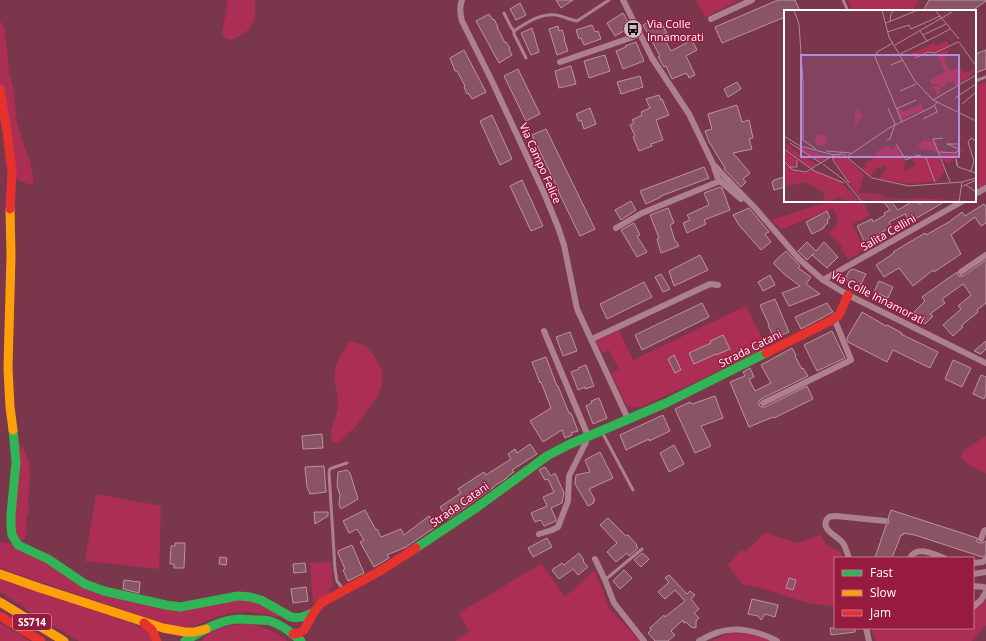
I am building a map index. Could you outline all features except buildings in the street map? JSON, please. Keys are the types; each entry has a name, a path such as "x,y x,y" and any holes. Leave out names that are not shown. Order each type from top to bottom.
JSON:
{"main road":[{"path":"0,89 8,132 12,172 8,368 10,407 16,462 11,527 12,535 18,545 48,559 85,584 104,592 126,597 166,605 180,606 238,596 250,596 261,600 291,617 302,618 314,612"},
{"name":"Strada Catani","path":"292,637 304,630 314,612 321,604 412,551 476,508 547,456 588,436 666,403 834,318 839,315 848,295"},
{"path":"0,574 143,623 169,630 195,632 201,634"},
{"name":"SS714","path":"0,602 64,641"},
{"name":"SS714","path":"0,616 41,641"},
{"path":"185,641 201,634 217,624 235,619 246,618 259,620 301,641"},
{"path":"143,623 152,630 157,641"}],"street":[{"name":"Via Campo Felice","path":"462,0 460,7 462,21 544,193 564,245 577,309 628,419"},
{"name":"Via Colle Innamorati","path":"623,0 652,58 689,114 713,164 756,209 799,259 823,280 848,295 986,363"},
{"path":"711,19 752,0"},
{"path":"560,62 640,33"},
{"path":"713,164 720,181 740,199 744,198"},
{"path":"616,228 642,213 720,181"},
{"path":"976,193 986,188"},
{"name":"Salita Cellini","path":"823,280 961,202"},
{"path":"961,272 986,255"},
{"path":"592,339 710,284 718,285"},
{"path":"763,403 851,360 834,318"},
{"path":"539,534 558,527 568,501 569,476 588,436 544,331"},
{"path":"849,557 842,542 827,530 826,524 830,517 836,516 885,521"},
{"path":"981,539 984,531 986,530"},
{"path":"911,557 913,553 918,551 927,552 941,557"},
{"path":"974,563 983,562 986,559"},
{"path":"595,560 614,603 644,641"},
{"path":"974,574 986,572"},
{"path":"974,586 984,587 986,589"},
{"path":"974,606 981,600 986,592"},
{"path":"305,641 314,612"},
{"path":"699,641 720,631 741,629 755,632 777,641"},
{"path":"866,629 869,641"}],"lane":[{"path":"514,31 544,15 556,15 577,20 609,0"},
{"path":"844,0 848,10"},
{"path":"504,13 526,58"},
{"path":"976,81 986,77"},
{"path":"602,430 633,490"},
{"path":"344,590 337,581 335,569 328,472 332,468 347,463"},
{"path":"605,580 642,549"}],"shaded area":[{"path":"227,0 255,0 255,15 252,25 244,33 231,40 224,38 222,31 227,10"},
{"path":"696,0 740,0 705,17"},
{"path":"848,0 919,0 913,10 852,10"},
{"path":"0,22 5,28 9,72 13,87 17,122 30,162 34,180 32,184 28,184 13,178 0,86"},
{"path":"986,82 986,184 976,189 976,86"},
{"path":"828,202 864,202 869,216 852,224 865,249 849,259 840,249 842,246 828,233 836,227 837,216 833,208 783,229 771,220"},
{"path":"746,306 767,348 644,406 632,408 626,404 611,373 619,369 609,350 602,353 596,341 619,331 633,360"},
{"path":"350,341 365,345 374,356 382,370 382,382 379,394 372,404 356,426 338,443 331,441 331,432 338,405 335,371 340,356"},
{"path":"986,436 986,473 969,464 961,456 964,450"},
{"path":"18,444 23,448 29,461 30,478 28,497 29,511 26,520 27,532 25,538 18,544 12,527"},
{"path":"96,494 161,506 159,569 85,561"},
{"path":"766,532 798,543 821,535 827,545 842,553 843,557 834,557 834,606 807,602 764,589 743,585 728,565 741,550 745,552"},
{"path":"0,542 17,544 74,579 150,605 251,600 270,609 279,616 277,617 250,612 237,612 218,616 197,625 187,627 163,623 0,568"},
{"path":"331,562 333,587 329,589 329,593 313,603 310,563"},
{"path":"541,563 565,597 595,570 609,608 640,641 455,641 469,631 459,613"},
{"path":"0,579 144,628 153,641 79,641 28,611 23,606 0,592"},
{"path":"986,599 986,625 972,641 876,641 872,629 974,629 974,611"},
{"path":"0,623 30,641 0,641"},
{"path":"248,624 269,630 287,641 202,641 206,636 216,630 229,626"},
{"path":"729,633 745,634 770,641 712,641"}],"traffic: fast":[{"path":"416,548 476,508 547,456 568,445 666,403 766,353"},
{"path":"13,430 16,462 11,527 12,535 18,545 48,559 85,584 104,591 180,607 238,596 250,597 261,600 294,618 306,616 314,612"},
{"path":"185,641 204,630 225,621 239,619 266,620 274,622 301,641"}],"traffic: slow":[{"path":"10,209 11,255 8,368 13,430"},
{"path":"0,574 163,628 185,632 194,632 206,629"},
{"path":"0,602 64,641"}],"traffic: jam":[{"path":"0,89 12,172 10,209"},
{"path":"766,353 832,320 839,315 848,295"},
{"path":"293,634 304,630 321,603 380,571 416,548"},
{"path":"0,616 41,641"},
{"path":"144,623 152,630 157,641"}],"place":[{"name":"Via Colle Innamorati","path":"633,29"}]}
